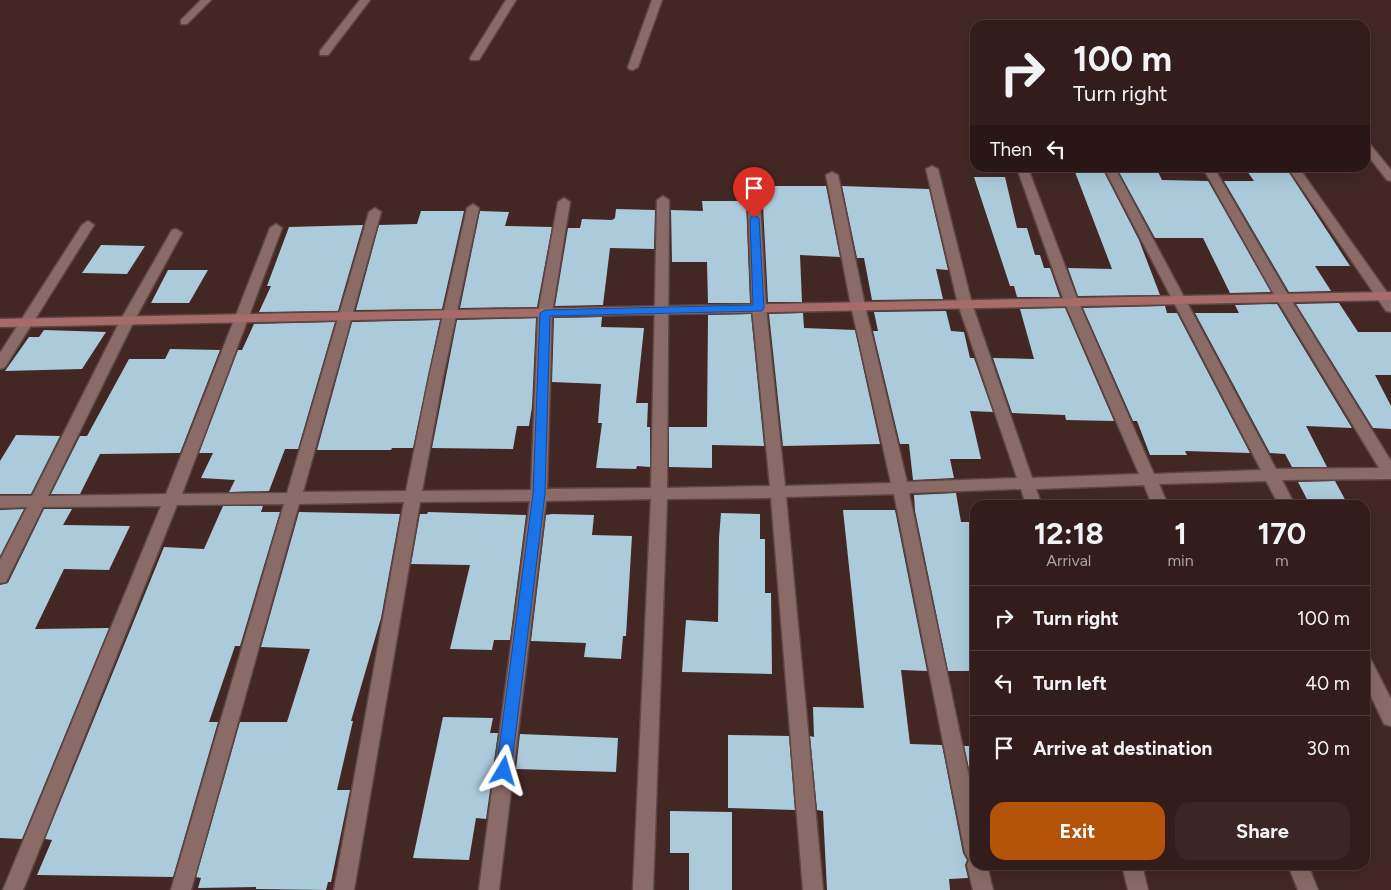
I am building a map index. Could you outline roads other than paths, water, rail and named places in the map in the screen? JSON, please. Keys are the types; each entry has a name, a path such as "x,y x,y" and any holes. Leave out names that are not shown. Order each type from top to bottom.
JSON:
{"street":[{"path":"184,22 206,0"},
{"path":"324,53 365,0"},
{"path":"475,58 511,0"},
{"path":"633,67 657,0"},
{"path":"1370,151 1391,178"},
{"path":"932,169 965,304 1033,500"},
{"path":"1023,172 1071,301 1158,500"},
{"path":"1111,172 1285,500"},
{"path":"1210,172 1283,298 1391,474"},
{"path":"1297,172 1387,296 1391,308"},
{"path":"832,176 858,306 900,487 970,829"},
{"path":"753,182 759,308 778,492 813,890"},
{"path":"643,890 659,493 662,200"},
{"path":"489,890 539,494 545,313 564,202"},
{"path":"344,890 413,496 448,315 473,208"},
{"path":"181,890 375,212"},
{"path":"0,364 88,225"},
{"path":"13,890 172,499 243,319 276,228"},
{"path":"0,577 127,321 176,233"},
{"path":"0,323 1387,296"},
{"path":"0,502 778,492 1273,475 1391,474"},
{"path":"1370,675 1391,718"},
{"path":"978,870 982,890"},
{"path":"1133,870 1138,890"},
{"path":"1300,870 1308,890"}]}
